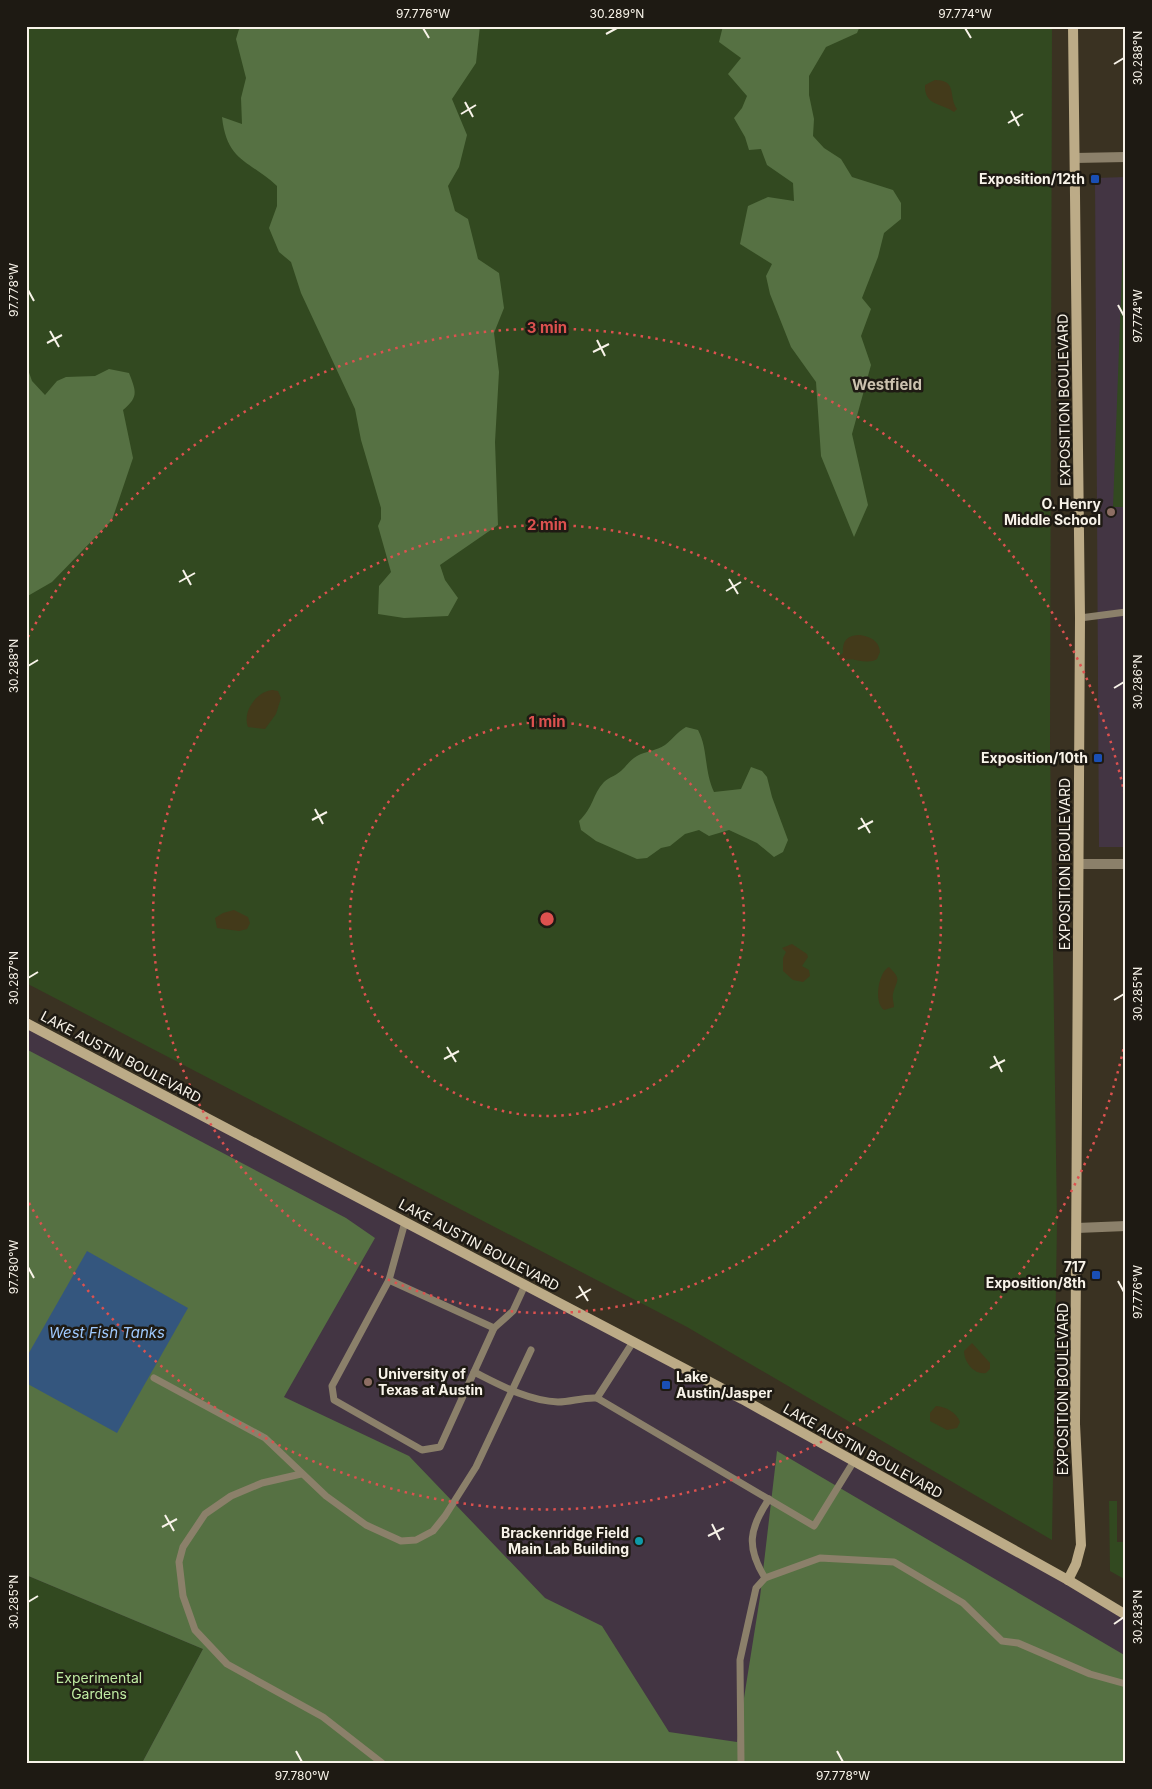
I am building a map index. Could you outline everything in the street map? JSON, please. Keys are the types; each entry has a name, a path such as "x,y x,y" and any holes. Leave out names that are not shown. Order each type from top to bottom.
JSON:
{"street":[{"name":"EXPOSITION BOULEVARD","path":"1068,1580 1076,1564 1081,1545 1075,1424 1080,864 1080,618 1073,26"},
{"path":"1075,158 1126,157"},
{"path":"1080,864 1126,864"},
{"name":"LAKE AUSTIN BOULEVARD","path":"26,1023 633,1342 854,1461 1068,1580 1126,1615"},
{"path":"1077,1228 1126,1226"}],"lane":[{"path":"1080,618 1126,612"},
{"path":"404,1222 389,1280 332,1386 334,1400 422,1450 440,1447 494,1328 513,1311 525,1285"},
{"path":"389,1280 494,1328"},
{"path":"597,1398 633,1342"},
{"path":"154,1378 265,1438 326,1496 366,1525 401,1541 416,1540 433,1531 445,1516 476,1467 531,1350"},
{"path":"474,1372 532,1398 559,1402 584,1397 597,1398 814,1526 854,1461"},
{"path":"301,1474 262,1483 231,1496 205,1514 183,1547 179,1562 183,1596 195,1630 227,1664 323,1718 382,1763"},
{"path":"765,1578 753,1559 753,1532 758,1516 769,1499"},
{"path":"741,1763 740,1660 756,1588 765,1578 820,1558 894,1562 963,1603 1002,1641 1018,1643 1090,1674 1126,1684"}],"shaded area":[{"name":"O. Henry Middle School","path":"1126,177 1126,847 1099,847 1095,178"},
{"name":"University of Texas at Austin","path":"26,1023 742,1399 1126,1615 1126,1763 26,1763"}],"green space":[{"path":"26,26 1052,26 1050,748 1057,1222 1052,1540 687,1327 26,983"},
{"path":"240,26 480,26 476,63 452,99 467,135 459,167 448,186 455,211 468,219 478,259 499,273 504,308 494,333 499,372 495,442 498,525 440,565 445,580 458,598 448,616 404,618 378,614 379,586 391,572 378,526 381,519 381,508 361,440 355,409 301,293 291,262 279,252 269,228 277,206 277,186 234,152 225,132 222,117 242,124 241,98 246,78 236,39"},
{"path":"723,26 860,26 857,33 826,47 809,76 809,95 814,119 813,136 824,148 841,159 852,177 893,190 901,203 901,219 884,233 878,257 862,298 871,309 861,336 871,365 852,434 868,505 854,537 821,456 816,382 791,347 770,294 766,276 772,264 740,244 748,206 768,197 794,201 793,183 767,165 761,149 749,150 745,137 734,118 742,108 747,96 728,74 741,58 719,42"},
{"path":"1124,218 1126,218 1126,507 1113,507"},
{"path":"26,364 32,381 45,395 57,381 66,377 95,376 109,369 129,373 135,393 132,401 123,410 133,458 112,520 52,582 26,597"},
{"path":"686,727 698,730 714,792 741,789 751,767 762,771 767,777 772,797 788,840 783,852 774,857 757,843 729,830 709,836 699,830 685,834 670,846 661,848 647,858 637,859 596,841 581,830 579,821 588,811 604,782 621,771 640,754 665,745"},
{"name":"University of Texas at Austin","path":"26,1049 346,1218 375,1238 284,1397 409,1456 545,1598 602,1626 669,1732 737,1742 760,1597 777,1451 1126,1656 1126,1763 142,1763 203,1649 26,1575"},
{"path":"1109,1501 1117,1501 1117,1542 1126,1542 1126,1580 1110,1571"},
{"name":"Experimental Gardens","path":"26,1575 203,1649 142,1763 26,1763"}],"sand":[{"path":"935,80 947,83 950,86 957,109 954,112 927,97 925,85"},
{"path":"860,635 876,642 880,652 877,659 868,661 845,659 840,661 839,656 843,653 847,639"},
{"path":"272,690 278,691 281,698 276,714 265,729 248,727 247,715 252,704 261,695"},
{"path":"234,910 248,917 250,923 247,929 239,931 217,928 215,918 223,913"},
{"path":"792,944 807,954 808,957 802,966 809,970 810,976 803,982 793,980 783,971 783,958 786,952 782,948"},
{"path":"889,967 897,977 893,996 894,1007 884,1010 878,994 882,974"},
{"path":"972,1343 990,1363 990,1369 986,1373 974,1370 964,1355 964,1351"},
{"path":"936,1406 947,1409 956,1415 960,1422 957,1428 947,1430 930,1421 930,1413"}],"water":[{"name":"West Fish Tanks","path":"87,1251 188,1308 117,1433 26,1383 26,1358"}],"place":[{"name":"Exposition/12th","path":"1095,179"},
{"name":"O. Henry Middle School","path":"1111,512"},
{"name":"Exposition/10th","path":"1098,758"},
{"name":"717 Exposition/8th","path":"1096,1275"},
{"name":"University of Texas at Austin","path":"368,1382"},
{"name":"Lake Austin/Jasper","path":"666,1385"},
{"name":"Brackenridge Field Main Lab Building","path":"639,1541"}],"district":[{"name":"Westfield","path":"887,385"}]}
